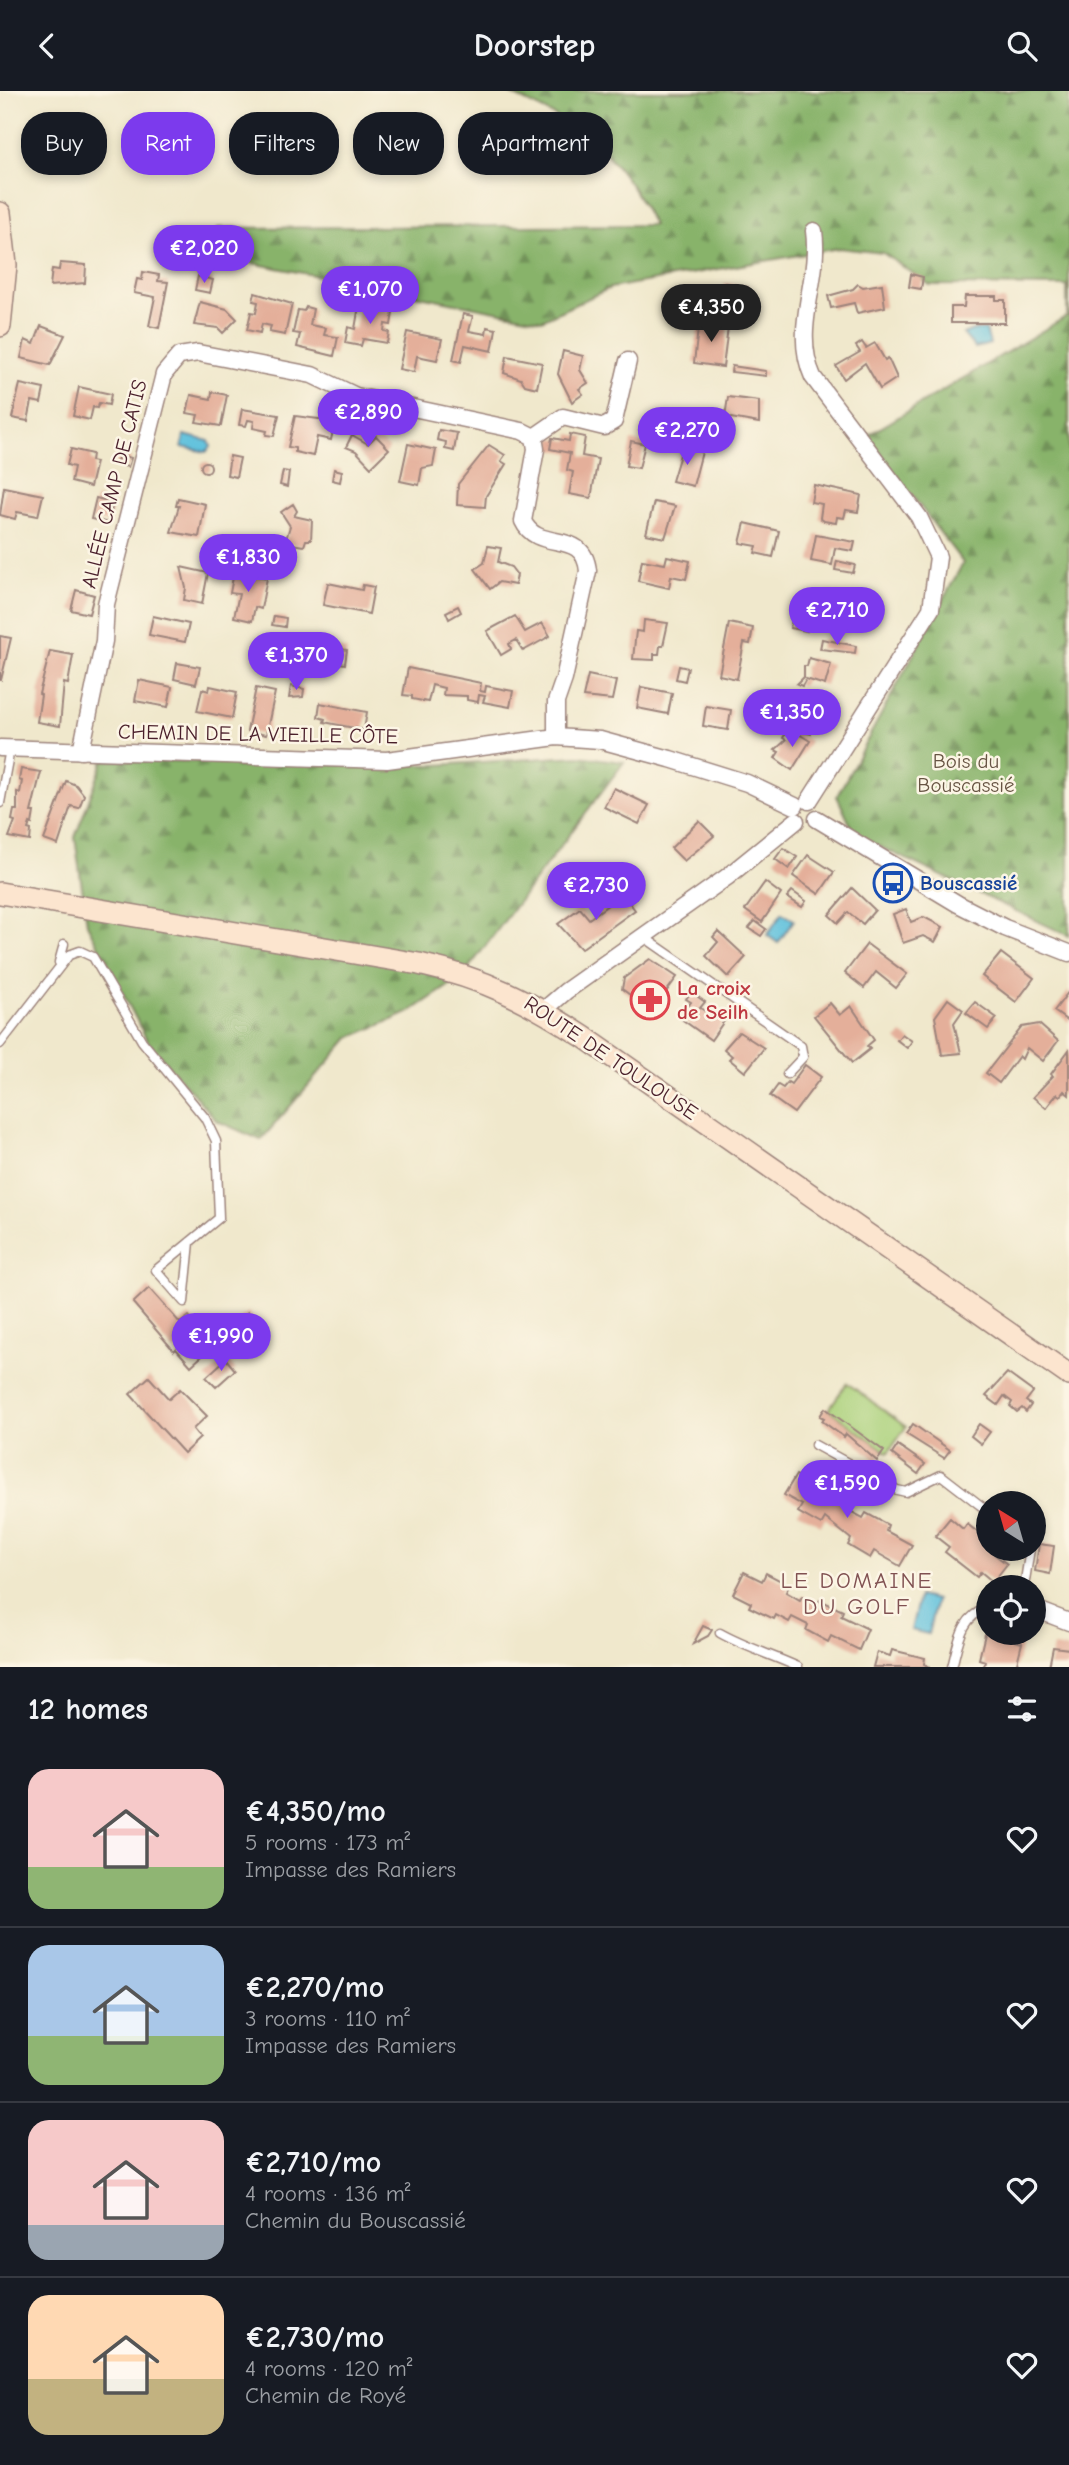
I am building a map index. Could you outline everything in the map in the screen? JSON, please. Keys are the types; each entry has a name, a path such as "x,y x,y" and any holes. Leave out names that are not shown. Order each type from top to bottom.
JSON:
{"main road":[{"path":"0,213 6,265 1,315"},
{"name":"ROUTE DE TOULOUSE","path":"0,893 419,964 486,981 544,1010 1069,1375"}],"street":[{"path":"544,1010 727,877 800,809 931,609 938,558 919,517 813,377 805,358 805,314 817,251 814,231"},
{"name":"ALLÉE CAMP DE CATIS","path":"81,751 104,641 106,604 127,514 139,481 164,374 179,356 198,353 312,375 356,396 522,431 534,437"},
{"path":"556,737 558,690 564,679 587,571 586,558 579,548 532,535 523,521 536,449 534,437 563,417 604,427 614,421 628,361"},
{"name":"CHEMIN DE LA VIEILLE CÔTE","path":"4,757 81,751 387,760 556,737 600,740 670,759 747,783 800,809"},
{"path":"800,809 809,825 817,819 958,904 1015,933 1069,953"},
{"path":"1046,1613 1069,1622"}],"lane":[{"path":"0,803 4,757"},
{"path":"646,935 651,942 801,1046 803,1057 787,1074"},
{"path":"59,965 64,944"},
{"path":"0,1044 69,955 80,951 93,957 142,1041 205,1118 216,1141 219,1219 190,1242 156,1270 184,1302 190,1242"},
{"path":"815,1445 897,1490 906,1492 941,1475 976,1502"},
{"path":"952,1667 962,1626 976,1612"},
{"path":"719,1633 748,1649 768,1653 799,1667"}],"green space":[{"name":"Bois du Bouscassié","path":"504,91 1069,91 1069,936 855,835 837,796 963,563 867,436 1067,316 1067,286 930,285 883,253 839,248 610,288 542,320 216,256 218,228 653,225 625,176 613,162 613,112 548,112"},
{"path":"578,756 624,762 462,977 408,1013 349,1038 261,1140 217,1121 148,1042 87,924 75,837 104,760 436,765"},
{"path":"847,1383 906,1427 888,1453 828,1410"}],"water":[{"path":"973,330 986,330 990,344 975,348 963,334"},
{"path":"184,435 209,441 211,447 206,452 182,447"},
{"path":"782,913 794,920 778,943 767,935"},
{"path":"919,1596 936,1600 928,1634 911,1630"}],"building":[{"path":"60,263 86,265 85,283 50,286 52,269 59,270"},
{"path":"143,272 159,275 158,281 168,282 159,328 149,326 155,297 134,293 137,279 142,280"},
{"path":"911,274 923,277 921,289 909,287"},
{"path":"198,276 213,280 210,293 195,290"},
{"path":"725,283 748,287 746,301 723,297"},
{"path":"858,284 863,287 882,284 885,307 857,313 854,303 831,308 828,296 853,289"},
{"path":"255,293 292,304 285,335 269,332 271,326 262,324 260,333 247,330 251,312 256,313 258,302 253,301"},
{"path":"965,296 996,296 996,300 1005,300 1005,323 951,323 951,307 964,307"},
{"path":"200,302 227,309 237,319 223,333 218,328 194,325"},
{"path":"359,306 393,312 391,325 385,324 384,331 389,332 387,343 363,339 361,346 345,343 348,327 355,329"},
{"path":"306,307 313,309 310,325 326,328 324,335 338,337 334,356 297,347 300,334 293,333 298,310 304,311"},
{"path":"463,314 473,316 469,331 486,334 487,327 496,329 492,351 465,345 461,362 453,360"},
{"path":"699,321 728,327 723,367 694,363"},
{"path":"41,326 65,335 50,365 21,358 25,340 34,344"},
{"path":"407,332 442,339 437,360 417,356 414,372 399,369"},
{"path":"862,342 866,348 875,343 885,360 888,358 897,378 880,389 865,363 844,379 836,366 860,352 856,346"},
{"path":"563,351 583,356 580,370 588,383 579,389 583,394 572,402 558,374"},
{"path":"507,356 542,363 537,388 525,385 521,379 504,373"},
{"path":"732,366 766,371 766,376 731,372"},
{"path":"20,384 44,389 41,403 32,401 28,421 12,418"},
{"path":"79,387 111,394 109,405 99,403 97,408 93,407 90,420 73,416"},
{"path":"212,392 227,395 221,426 196,422 198,415 187,413 191,395 211,399"},
{"path":"728,397 759,401 759,423 725,417"},
{"path":"242,409 279,415 274,436 266,435 267,431 253,428 254,421 248,420 246,426 239,425"},
{"path":"295,416 335,421 331,440 317,437 313,456 295,452 295,448 288,447"},
{"path":"439,430 457,433 454,451 445,449 446,442 437,440"},
{"path":"570,434 585,437 582,456 598,459 591,498 569,494 573,472 567,470 570,453 550,449 552,438 569,441"},
{"path":"352,435 368,444 376,436 389,449 371,467 356,451 346,447"},
{"path":"631,441 645,444 639,468 626,466"},
{"path":"408,444 436,450 433,466 422,468 419,485 400,481"},
{"path":"489,445 505,455 501,461 506,464 486,496 485,507 457,505 458,484"},
{"path":"682,448 702,452 693,486 672,481"},
{"path":"71,449 92,454 91,461 96,462 90,487 71,482 74,467 67,465"},
{"path":"119,455 131,458 128,467 116,464"},
{"path":"230,456 240,458 236,477 227,475"},
{"path":"206,462 210,463 210,471 206,472 202,471 201,467 202,463"},
{"path":"334,469 342,471 340,482 332,480"},
{"path":"283,471 289,472 287,487 280,485"},
{"path":"814,485 861,495 858,512 846,510 844,518 837,517 836,523 824,521 820,518 822,504 811,502"},
{"path":"4,487 43,495 38,516 17,512 15,519 0,515"},
{"path":"96,498 108,501 107,506 112,507 109,523 91,519"},
{"path":"178,498 205,504 199,537 171,532 179,506 176,506"},
{"path":"654,502 675,506 665,538 646,534"},
{"path":"293,504 297,511 294,516 312,520 311,540 306,540 304,546 285,543 290,526 281,512"},
{"path":"745,523 779,531 773,557 755,553 757,546 740,543"},
{"path":"816,535 855,542 853,551 835,548 832,565 811,561"},
{"path":"488,546 501,548 498,562 511,567 517,575 515,585 499,582 490,589 475,569 484,563"},
{"path":"667,556 690,561 686,579 671,576 669,588 638,581 642,560 665,564"},
{"path":"837,561 855,565 853,573 835,570"},
{"path":"181,567 208,573 202,604 184,600 186,588"},
{"path":"234,572 267,578 261,609 255,607 252,621 234,617 239,594 230,593"},
{"path":"328,583 362,590 363,585 374,587 369,614 323,605"},
{"path":"76,590 94,595 89,614 71,610"},
{"path":"827,591 868,600 865,618 828,611 830,602 825,600"},
{"path":"458,606 461,612 449,619 446,612"},
{"path":"794,612 811,615 807,631 790,628"},
{"path":"153,616 189,624 185,642 149,635"},
{"path":"274,616 286,618 285,627 272,625"},
{"path":"515,616 525,632 542,623 550,636 523,651 516,640 509,644 511,649 501,655 487,631"},
{"path":"644,620 668,623 663,646 660,646 659,654 654,654 654,660 633,659 636,631 643,632"},
{"path":"729,623 753,628 750,644 744,643 737,679 719,675"},
{"path":"0,636 11,638 1,680 0,680"},
{"path":"822,639 856,646 855,653 820,649"},
{"path":"327,646 347,650 345,664 324,660"},
{"path":"50,651 73,655 68,684 64,683 60,726 37,722 39,694"},
{"path":"809,658 831,664 825,685 806,679 802,686 797,684 804,677 804,666 807,666"},
{"path":"177,663 200,667 196,684 174,679"},
{"path":"679,666 688,668 685,681 676,679"},
{"path":"408,668 481,683 480,691 485,692 486,686 513,691 510,707 483,702 485,696 479,695 478,702 467,700 467,696 443,695 444,688 432,685 428,702 412,699 412,696 403,695"},
{"path":"588,675 616,681 612,700 583,697"},
{"path":"139,680 172,687 168,707 135,701"},
{"path":"210,686 237,692 232,718 197,711 202,689 209,691"},
{"path":"291,686 304,689 303,697 289,698"},
{"path":"641,687 672,693 668,714 637,708"},
{"path":"256,688 275,692 266,735 247,731"},
{"path":"809,696 820,698 818,705 808,703"},
{"path":"320,703 367,712 364,730 324,722 325,719 318,717"},
{"path":"706,706 731,710 728,730 703,726"},
{"path":"803,706 816,709 811,734 798,731"},
{"path":"789,728 810,741 792,770 775,758 779,752 775,750 786,740 783,738"},
{"path":"21,769 41,772 31,812 34,812 32,824 30,823 28,829 31,830 30,841 9,837 15,821 12,820 14,810 17,810 17,792 20,793"},
{"path":"66,781 76,785 84,795 79,808 71,806 58,845 44,840"},
{"path":"614,788 649,805 639,824 604,807"},
{"path":"699,821 714,836 684,861 671,848"},
{"path":"783,848 797,857 789,869 775,859"},
{"path":"808,855 834,872 819,894 793,876"},
{"path":"765,882 781,894 762,922 745,910"},
{"path":"852,888 875,910 863,924 848,912 838,923 829,915"},
{"path":"792,891 806,901 802,907 787,897"},
{"path":"623,894 635,910 581,949 558,924 580,908 589,919"},
{"path":"906,909 911,922 924,917 943,927 935,942 923,936 903,943 893,914"},
{"path":"755,921 766,929 761,936 749,928"},
{"path":"718,931 746,957 728,977 706,956 718,942 713,937"},
{"path":"867,944 907,974 896,988 876,972 864,988 845,973"},
{"path":"1001,953 1034,978 1016,1002 982,976"},
{"path":"650,959 677,977 652,1011 622,989 624,978"},
{"path":"1069,991 1069,1022 1054,1011"},
{"path":"691,992 705,1002 700,1008 724,1021 711,1040 680,1018 691,1002 686,999"},
{"path":"948,999 963,1010 954,1023 961,1053 942,1055 935,1017"},
{"path":"975,1002 997,1018 988,1029 966,1013"},
{"path":"830,1003 840,1015 851,1006 874,1040 867,1046 870,1049 852,1063 814,1016"},
{"path":"1039,1024 1058,1041 1043,1061 1027,1048 1022,1059 1019,1056 999,1083 986,1073 1022,1027"},
{"path":"739,1032 764,1048 745,1072 729,1059 732,1056 724,1049"},
{"path":"902,1034 912,1041 907,1048 897,1040"},
{"path":"1069,1050 1069,1095 1064,1091 1060,1096 1057,1094 1046,1108 1033,1097 1053,1076 1051,1074"},
{"path":"805,1065 821,1077 794,1113 770,1096 778,1085 783,1088 788,1082 791,1084"},
{"path":"149,1288 180,1323 189,1316 200,1328 196,1331 212,1347 191,1366 176,1349 174,1351 133,1303"},
{"path":"248,1312 253,1318 230,1334 226,1329"},
{"path":"226,1359 235,1370 216,1387 206,1377"},
{"path":"1007,1373 1033,1392 1026,1401 1031,1405 1026,1412 1022,1408 1017,1412 1010,1406 1012,1402 1004,1396 998,1405 986,1396"},
{"path":"149,1377 169,1399 180,1389 207,1416 193,1429 200,1438 184,1453 130,1394"},
{"path":"825,1408 884,1451 877,1461 846,1434 844,1437 822,1421 824,1418 820,1416"},
{"path":"913,1424 950,1450 944,1458 906,1434"},
{"path":"979,1424 990,1432 981,1444 971,1436"},
{"path":"898,1445 925,1464 918,1474 892,1454"},
{"path":"796,1475 813,1484 817,1478 839,1491 836,1497 850,1506 848,1510 863,1518 866,1513 888,1525 886,1531 912,1545 900,1566 874,1551 870,1558 848,1545 851,1539 825,1518 821,1525 798,1512 802,1505 784,1495"},
{"path":"950,1518 963,1529 967,1524 976,1531 976,1561 1003,1561 1007,1564 998,1575 985,1575 981,1572 976,1576 945,1552 949,1547 935,1536"},
{"path":"1046,1545 1054,1546 1050,1574 1035,1571 1036,1561 1046,1561"},
{"path":"744,1572 762,1581 766,1573 789,1585 786,1592 800,1600 802,1596 817,1604 820,1600 843,1611 841,1616 868,1629 859,1650 831,1636 828,1642 806,1630 808,1625 792,1617 789,1622 776,1615 774,1619 749,1607 751,1603 733,1594"},
{"path":"703,1626 712,1630 708,1636 693,1644"},
{"path":"982,1645 1022,1645 1016,1667 984,1667 985,1661 979,1659"},
{"path":"1053,1647 1069,1649 1069,1667 1049,1667"},
{"path":"892,1650 925,1658 924,1664 930,1667 873,1667 877,1652 890,1656"}],"place":[{"name":"Bouscassié","path":"893,883"},
{"name":"La croix de Seilh","path":"650,1000"}],"district":[{"name":"LE DOMAINE DU GOLF","path":"857,1593"}]}
